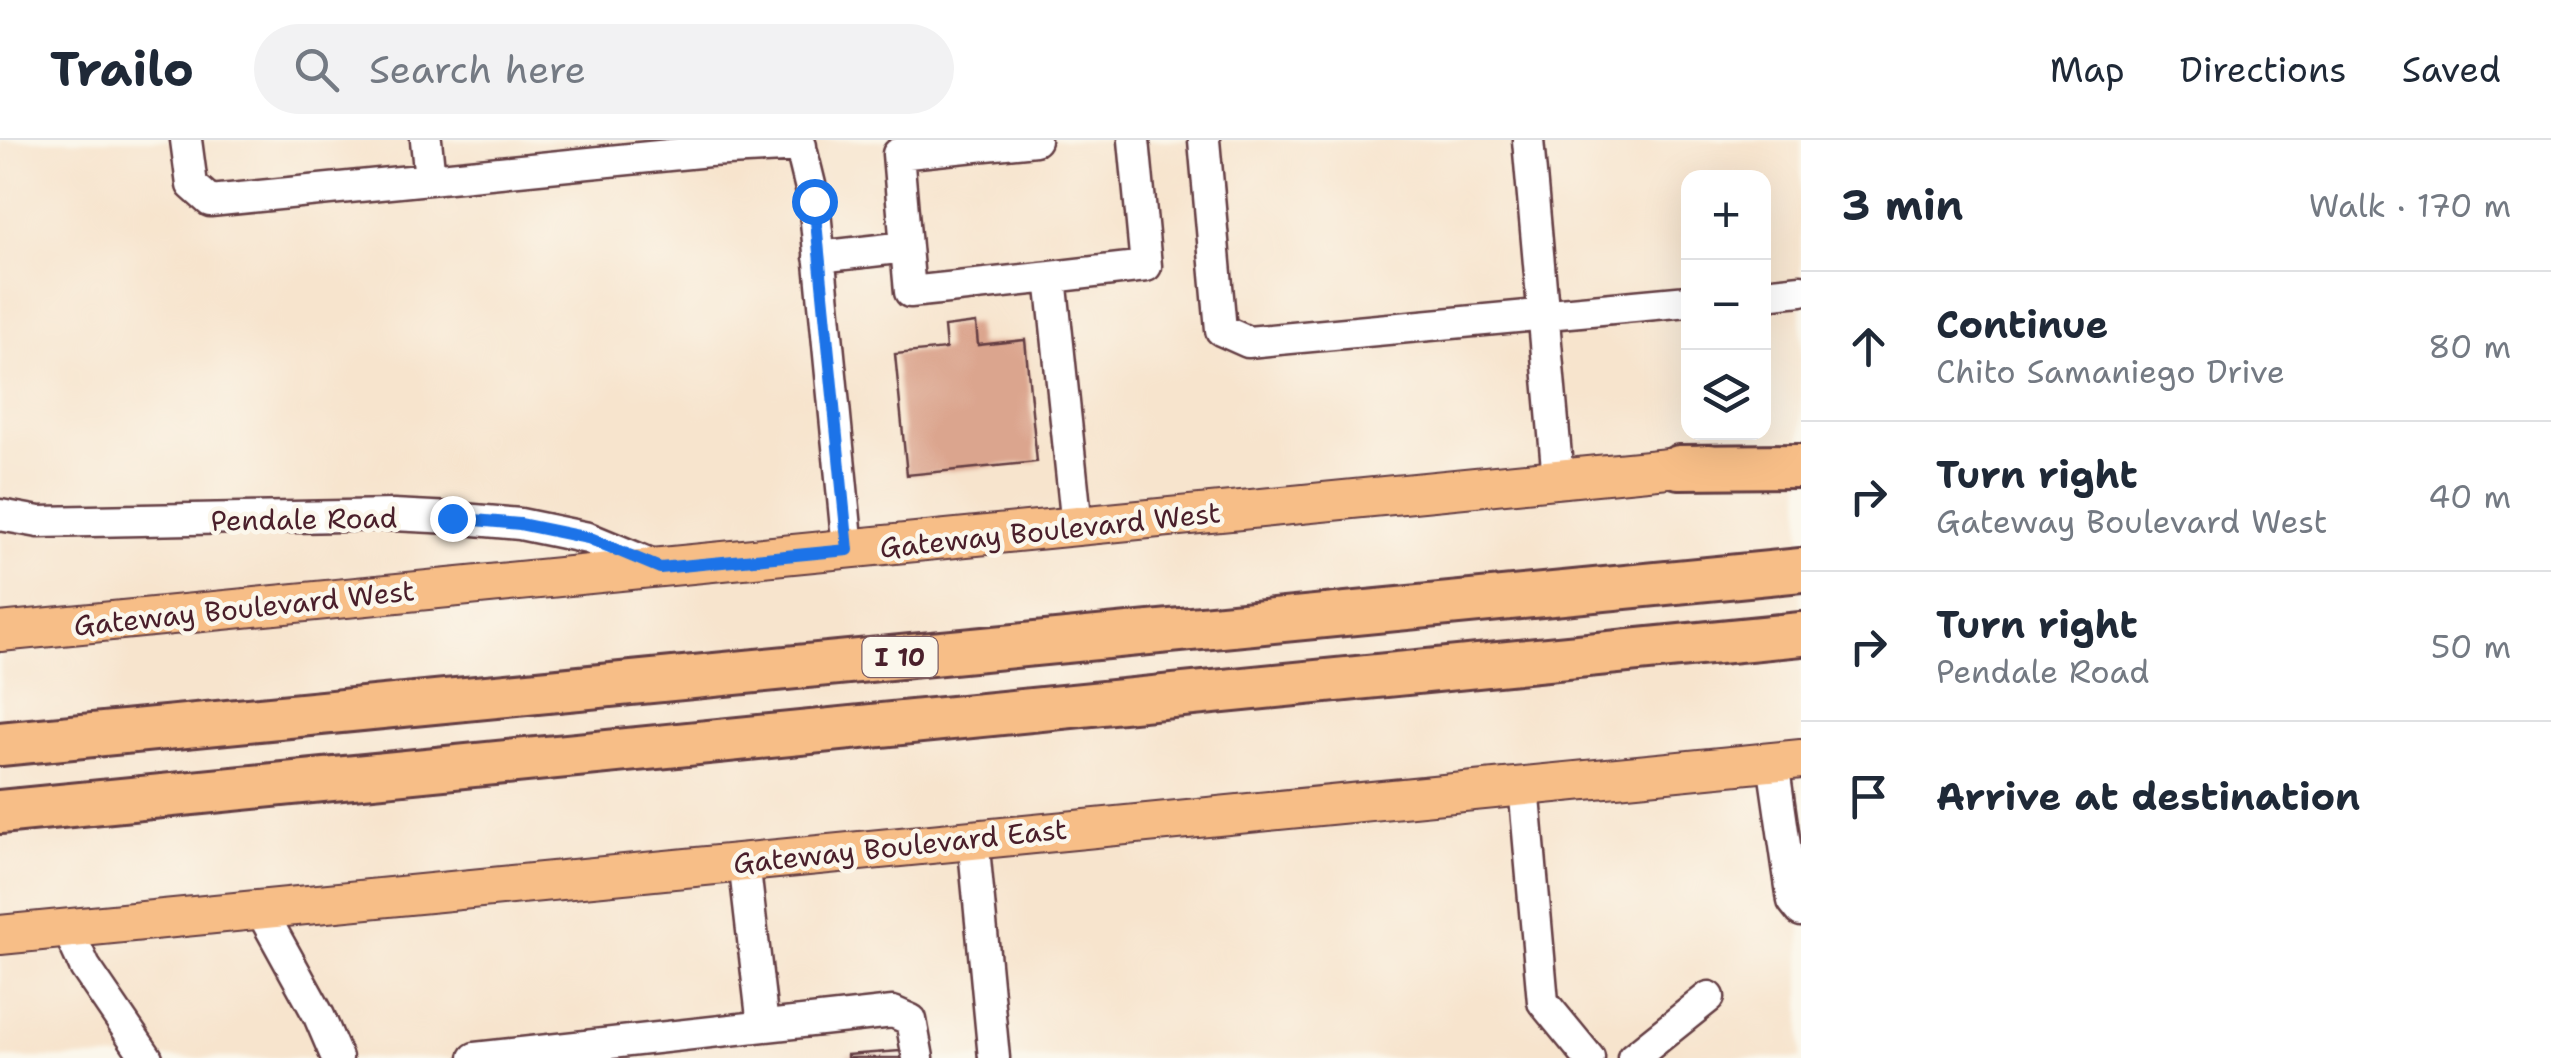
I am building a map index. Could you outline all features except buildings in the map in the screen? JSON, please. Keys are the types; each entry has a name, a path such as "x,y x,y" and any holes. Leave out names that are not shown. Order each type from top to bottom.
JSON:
{"highway":[{"path":"1679,467 1801,466"},
{"name":"I 10","path":"0,744 1801,570"},
{"path":"0,812 1801,634"},
{"path":"1671,647 1801,649"}],"main road":[{"name":"Gateway Boulevard West","path":"0,632 1801,455"},
{"name":"Gateway Boulevard East","path":"0,935 1787,761"}],"street":[{"path":"186,140 192,185 210,201 708,146 800,143 814,201 848,550"},
{"path":"426,140 430,179"},
{"path":"1034,140 898,154 910,292 1146,266 1134,140"},
{"path":"1204,140 1220,330 1248,342 1681,302"},
{"path":"1528,140 1558,479"},
{"path":"819,257 906,247"},
{"path":"1052,277 1077,527"},
{"path":"1771,293 1801,290"},
{"name":"Pendale Road","path":"0,515 39,522 452,518 520,524 588,538 660,568"},
{"path":"1787,761 1793,901 1801,911"},
{"path":"1524,786 1543,1002 1589,1058"},
{"path":"973,838 994,1058"},
{"path":"744,861 764,1026"},
{"path":"260,909 337,1058"},
{"path":"67,928 85,967 147,1058"},
{"path":"1633,1058 1710,997"},
{"path":"475,1058 893,1012 911,1020 918,1058"}],"route":[{"path":"452,518 520,524 588,538 660,568 848,550 814,201"}]}
